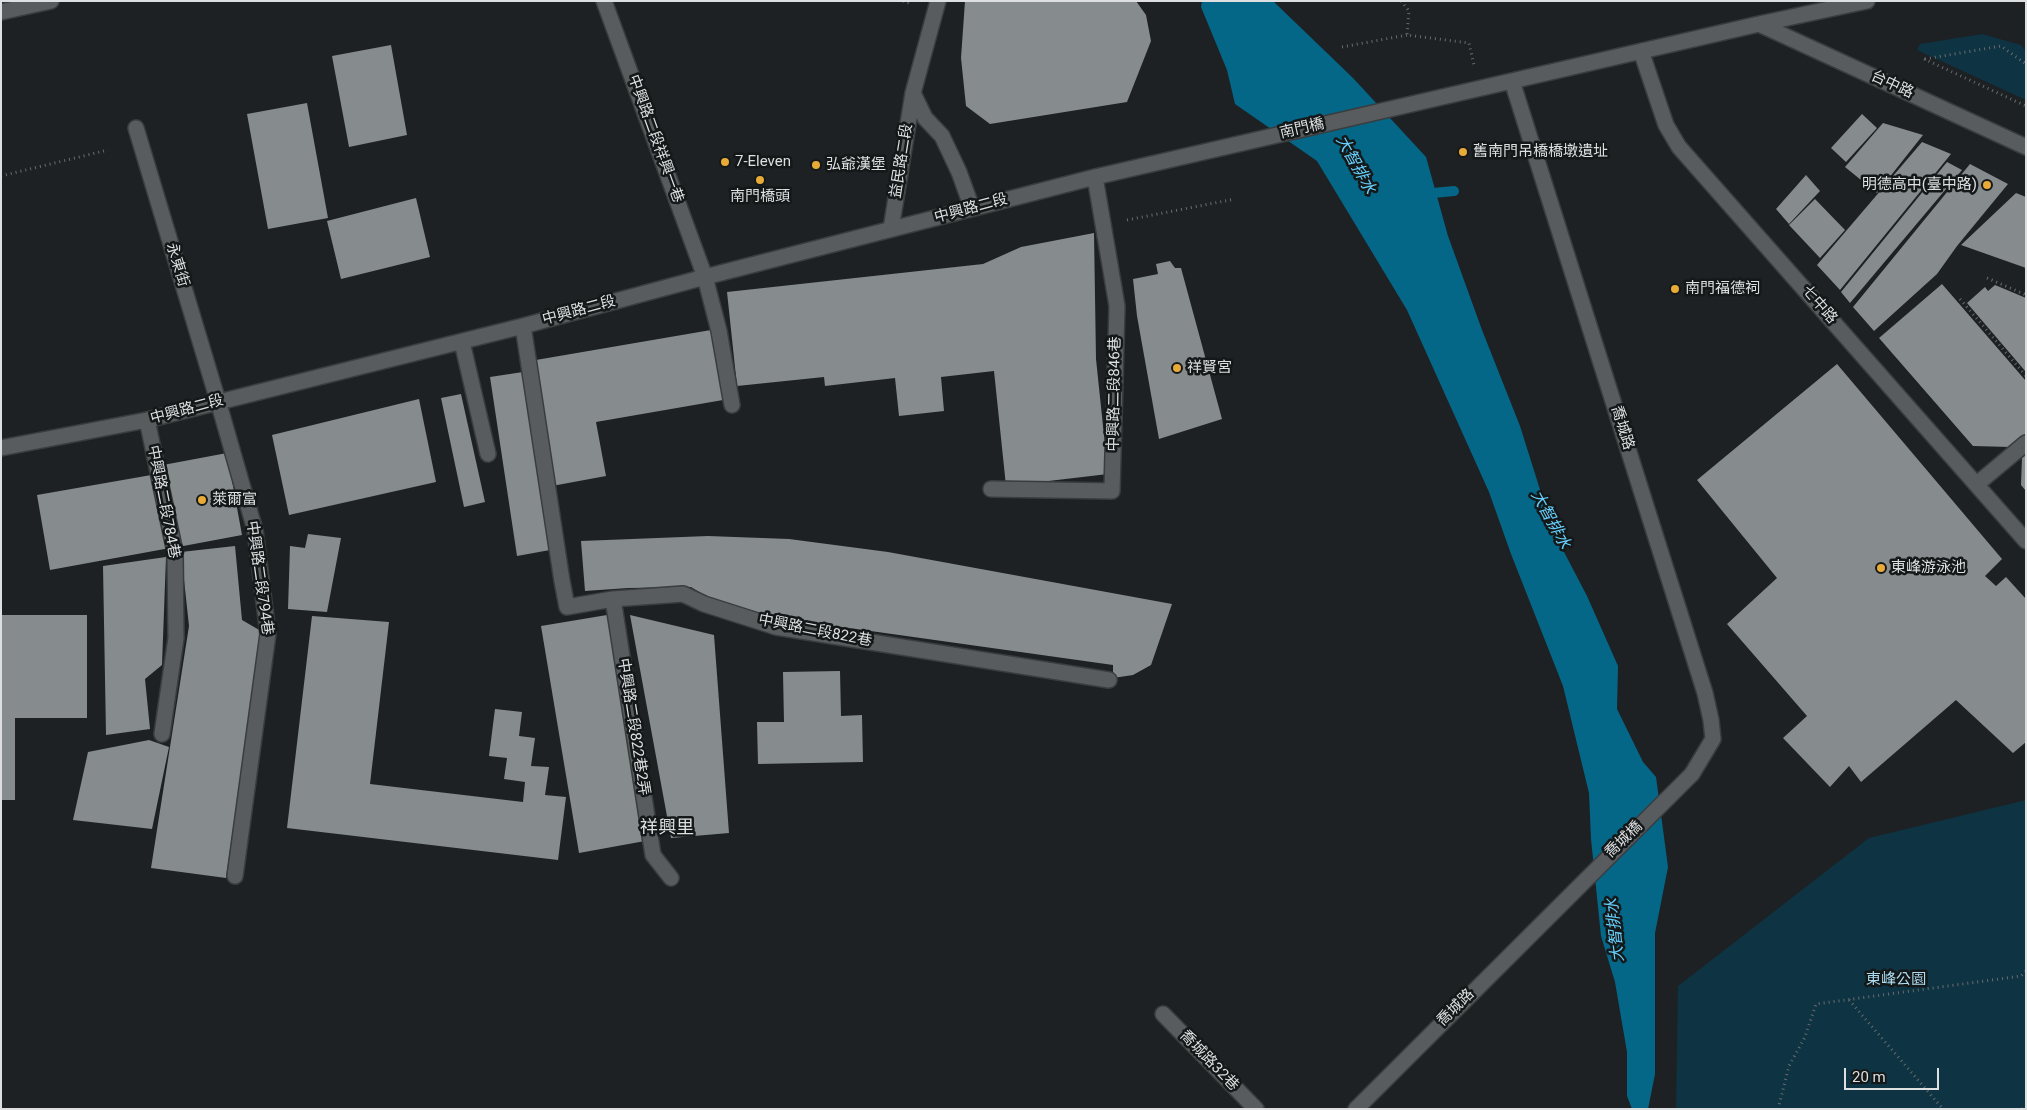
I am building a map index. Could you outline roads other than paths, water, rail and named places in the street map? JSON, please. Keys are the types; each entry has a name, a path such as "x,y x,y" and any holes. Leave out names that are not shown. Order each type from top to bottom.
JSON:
{"street":[{"path":"1,12 51,1"},
{"name":"中興路二段祥興一巷","path":"604,1 705,277 719,331 732,405"},
{"name":"益民路二段","path":"891,230 913,93 938,1"},
{"path":"1512,80 1867,1"},
{"name":"台中路","path":"1759,24 2026,147"},
{"name":"七中路","path":"1641,51 1666,124 1679,146 2026,541"},
{"name":"南門橋","path":"1155,163 1512,80"},
{"name":"喬城路","path":"1512,80 1705,693 1711,720 1712,739 1692,774"},
{"name":"益民路二段","path":"913,93 925,118 942,136 959,172 972,208"},
{"name":"永東街","path":"136,128 218,401"},
{"name":"中興路二段","path":"1,448 147,420 462,342 972,208 1155,163"},
{"name":"中興路二段846巷","path":"991,489 1112,491 1117,306 1095,177"},
{"name":"中興路二段822巷","path":"523,326 562,581 568,607 613,599 683,594 704,604 776,627 1109,680"},
{"path":"462,342 488,454"},
{"name":"中興路二段794巷","path":"218,401 255,530 268,634 235,876"},
{"name":"中興路二段784巷","path":"147,420 175,552 176,638 162,734"},
{"path":"1977,484 2026,443"},
{"name":"中興路二段822巷2弄","path":"613,599 653,855 671,878"},
{"name":"喬城橋","path":"1556,907 1692,774"},
{"name":"喬城路","path":"1356,1109 1556,907"},
{"name":"喬城路32巷","path":"1163,1014 1256,1109"}],"water":[{"name":"大智排水","path":"1202,1 1273,1 1353,78 1426,157 1448,236 1482,330 1520,426 1553,531 1587,596 1618,666 1617,709 1643,762 1656,777 1668,867 1655,933 1655,1074 1648,1109 1632,1109 1627,1096 1627,1052 1615,982 1601,936 1591,839 1589,793 1563,686 1511,554 1489,492 1407,310 1317,161 1235,104 1227,70 1201,7"}],"waterway":[{"path":"1423,194 1454,191"}],"place":[{"name":"舊南門吊橋橋墩遺址","path":"1463,152"},
{"name":"7-Eleven","path":"725,162"},
{"name":"弘爺漢堡","path":"816,165"},
{"name":"南門橋頭","path":"760,180"},
{"name":"明德高中(臺中路)","path":"1987,185"},
{"name":"南門福德祠","path":"1675,289"},
{"name":"祥賢宮","path":"1177,368"},
{"name":"萊爾富","path":"202,500"},
{"name":"東峰游泳池","path":"1881,568"}],"district":[{"name":"祥興里","path":"667,828"}],"park label":[{"name":"東峰公園","path":"1896,980"}]}
